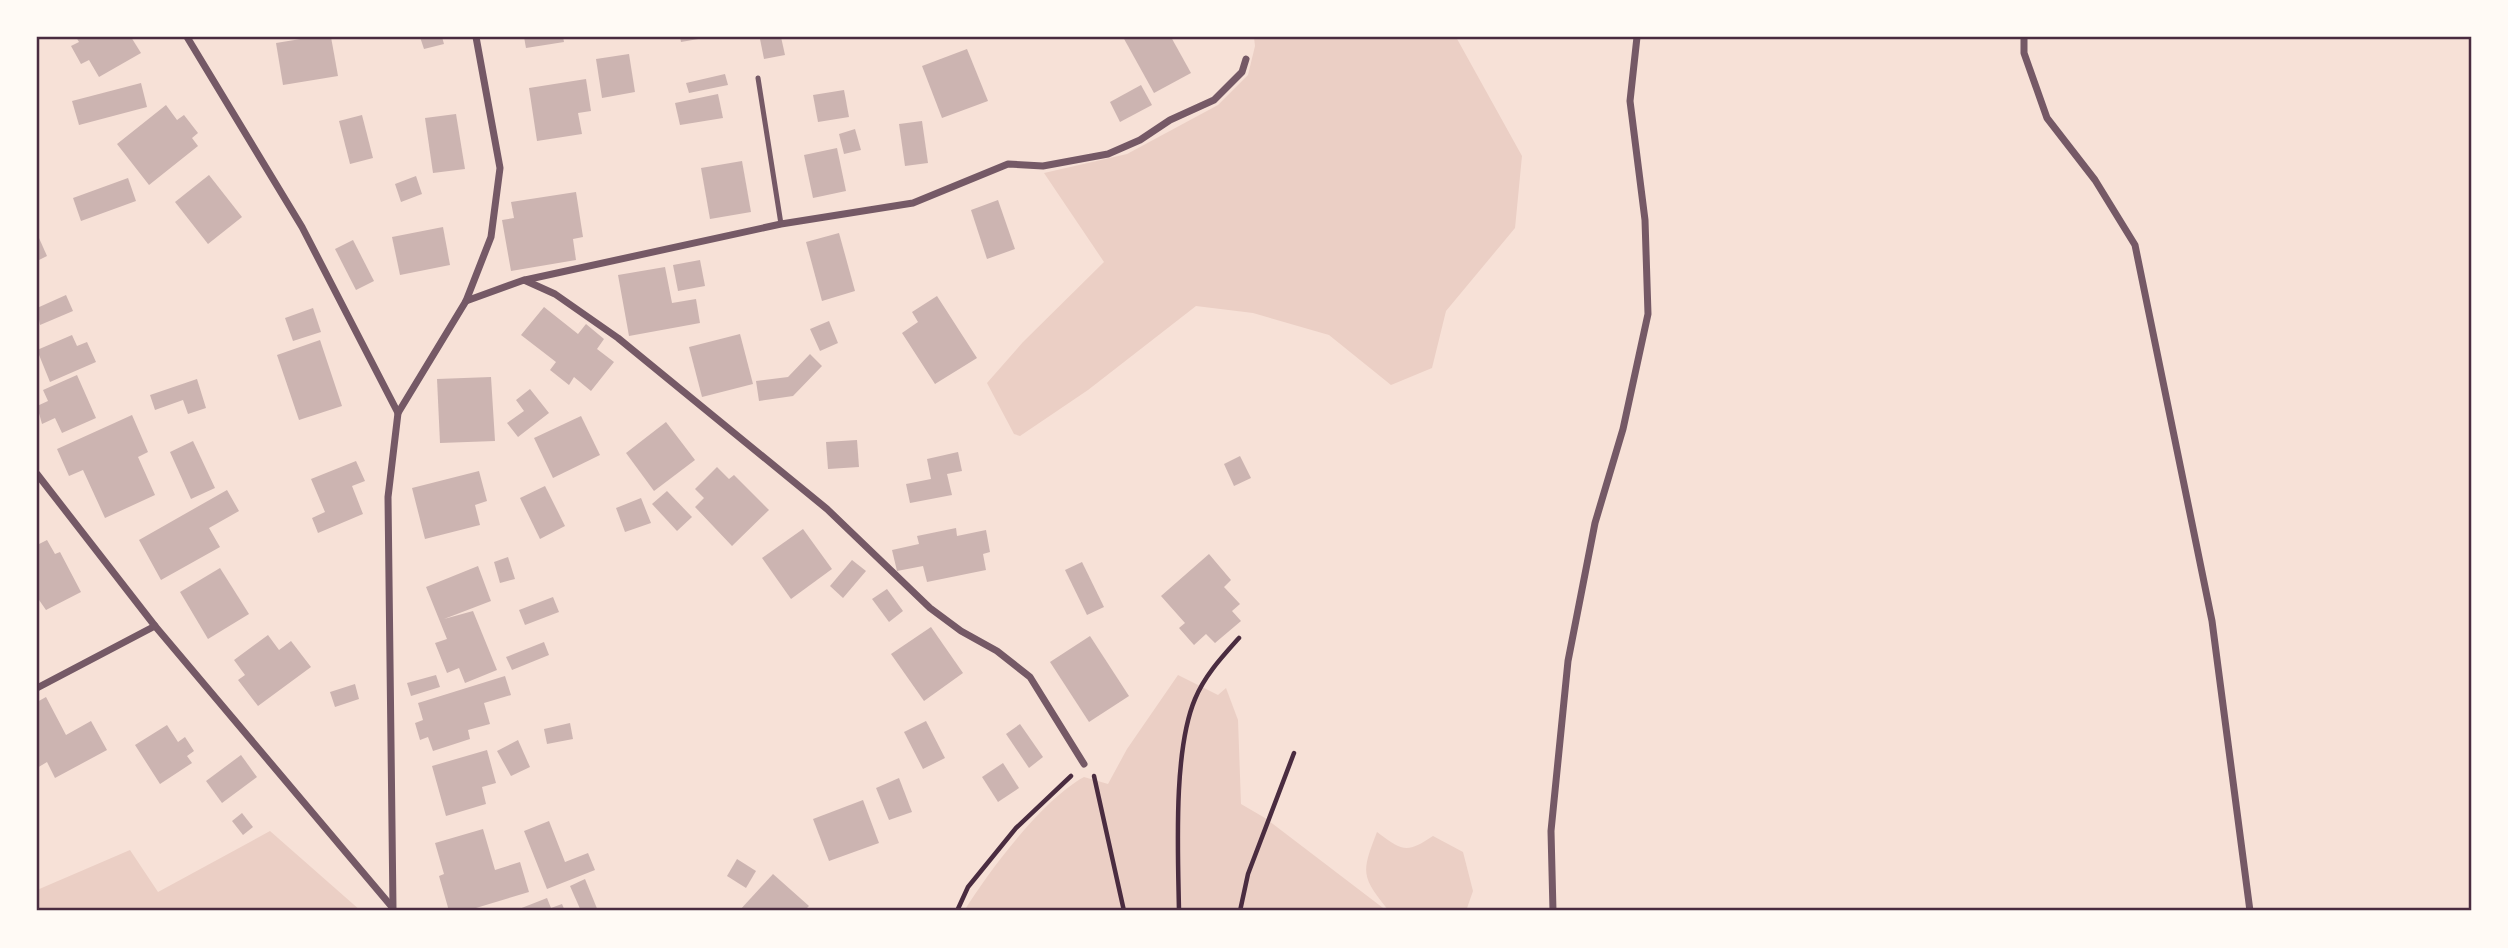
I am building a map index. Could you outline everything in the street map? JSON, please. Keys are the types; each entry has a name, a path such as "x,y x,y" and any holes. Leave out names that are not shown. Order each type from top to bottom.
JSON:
{"street":[{"path":"187,37 302,227 398,413"},
{"path":"393,910 387,497 398,413 466,301 491,237 500,168 476,37"},
{"path":"1553,911 1551,831 1568,661 1595,523 1623,429 1648,314 1646,220 1630,102 1637,37"},
{"path":"2024,37 2024,53 2047,118 2095,180 2135,245 2212,621 2250,911"},
{"path":"466,301 524,280 781,224 912,203 1008,164 1043,166 1108,154 1140,140 1170,120 1214,100 1242,72 1246,59"},
{"path":"524,280 555,294 618,338 827,509 930,608 961,631 997,651 1030,677 1084,764"},
{"path":"37,474 155,626 393,910"},
{"path":"37,688 155,626"}],"lane":[{"path":"758,78 781,224"}],"path":[{"path":"1179,911 1178,855 1183,744 1189,717 1205,679 1239,638"},
{"path":"1240,911 1248,874 1294,754"},
{"path":"957,911 968,887 1016,828 1084,764 1096,779 1100,814 1124,911"}],"shaded area":[{"path":"1254,37 1456,37 1522,156 1515,228 1446,311 1432,368 1391,385 1329,335 1253,313 1196,306 1088,390 1020,436 1014,434 987,383 1023,342 1104,262 1044,173 1127,154 1218,105 1248,75 1255,46"},
{"path":"1178,675 1218,695 1226,688 1238,720 1241,804 1265,818 1387,911 964,911 1002,857 1051,802 1084,777 1108,784 1127,749"},
{"path":"270,831 361,911 37,911 37,890 130,850 158,892"},
{"path":"1377,832 1405,848 1417,846 1433,836 1463,852 1473,891 1466,911 1389,911 1373,890 1366,874 1368,857"}],"building":[{"path":"76,37 131,37 141,53 99,77 89,60 81,64 71,46 79,42"},
{"path":"331,37 338,76 283,85 276,43"},
{"path":"420,37 442,37 444,44 424,49"},
{"path":"524,37 563,37 564,42 526,48"},
{"path":"680,37 704,37 704,38 681,42"},
{"path":"781,37 785,55 764,59 760,39"},
{"path":"1123,37 1171,37 1191,73 1154,93"},
{"path":"967,49 988,101 942,118 922,66"},
{"path":"629,54 635,92 602,98 596,59"},
{"path":"725,74 728,85 689,93 686,83"},
{"path":"586,79 591,111 578,113 582,134 537,141 529,88"},
{"path":"141,83 147,107 79,125 72,101"},
{"path":"1141,85 1152,105 1120,122 1110,102"},
{"path":"844,90 849,117 818,122 813,95"},
{"path":"718,94 723,118 680,125 675,103"},
{"path":"166,105 177,120 184,115 198,133 192,138 198,146 149,185 117,144"},
{"path":"456,114 465,169 433,173 425,118"},
{"path":"362,115 373,158 350,164 339,121"},
{"path":"922,121 928,163 905,166 899,124"},
{"path":"855,129 861,150 844,154 839,134"},
{"path":"837,148 846,191 813,198 804,155"},
{"path":"742,161 751,212 710,219 701,168"},
{"path":"209,175 242,217 208,244 175,202"},
{"path":"416,176 422,194 401,202 395,184"},
{"path":"128,178 136,201 81,221 73,198"},
{"path":"576,192 583,237 573,239 576,260 511,271 502,220 514,218 511,202"},
{"path":"998,200 1015,249 987,259 971,210"},
{"path":"443,227 450,265 400,275 392,237"},
{"path":"839,233 855,291 822,301 806,242"},
{"path":"39,238 47,256 37,261 37,239"},
{"path":"353,240 374,281 356,290 335,249"},
{"path":"700,260 705,286 678,291 673,265"},
{"path":"665,267 672,303 696,299 700,323 629,336 618,275"},
{"path":"66,295 73,311 40,325 37,308"},
{"path":"937,296 977,358 935,384 902,333 918,322 912,312"},
{"path":"544,307 578,334 586,324 604,339 597,349 614,362 591,391 574,377 569,385 550,370 556,362 521,335"},
{"path":"313,308 321,332 293,341 285,318"},
{"path":"829,321 838,343 820,351 810,329"},
{"path":"740,334 753,384 702,397 689,347"},
{"path":"72,335 77,346 87,342 96,362 50,382 37,350"},
{"path":"320,340 342,406 299,420 277,355"},
{"path":"810,354 822,366 793,396 759,401 756,381 788,377"},
{"path":"77,375 96,418 62,433 55,418 42,424 37,406 48,401 43,390"},
{"path":"491,377 495,441 440,443 437,379"},
{"path":"197,379 206,408 188,414 183,400 155,410 150,395"},
{"path":"530,389 549,413 518,437 507,423 524,411 516,400"},
{"path":"132,415 148,452 138,457 155,495 105,518 83,470 69,476 57,449"},
{"path":"581,416 600,455 553,478 534,438"},
{"path":"666,422 695,460 654,491 626,453"},
{"path":"857,440 859,467 828,469 826,442"},
{"path":"193,441 215,488 191,499 170,452"},
{"path":"958,452 962,471 947,474 952,495 910,503 906,484 931,479 927,459"},
{"path":"1240,456 1251,478 1234,486 1224,464"},
{"path":"356,461 365,481 352,486 363,514 318,533 312,518 325,512 311,479"},
{"path":"717,467 729,479 734,475 769,510 732,546 695,507 704,498 695,489"},
{"path":"479,471 487,501 475,505 480,525 425,539 412,488"},
{"path":"545,486 565,526 540,539 520,498"},
{"path":"227,490 239,511 209,528 220,547 161,580 139,540"},
{"path":"667,491 692,517 677,531 652,504"},
{"path":"641,498 651,523 625,532 616,508"},
{"path":"956,528 957,536 986,530 990,552 983,554 986,570 927,582 923,566 897,571 892,550 919,544 917,536"},
{"path":"803,529 832,569 791,599 762,558"},
{"path":"47,540 55,554 60,552 81,592 46,610 37,597 37,545"},
{"path":"1209,554 1231,580 1224,587 1240,604 1232,611 1241,621 1215,643 1206,634 1194,645 1179,628 1185,623 1161,596"},
{"path":"508,557 515,579 500,583 494,562"},
{"path":"852,560 866,571 843,598 830,586"},
{"path":"1082,562 1104,607 1087,615 1065,570"},
{"path":"478,566 491,601 444,619 473,611 497,670 465,683 459,668 447,673 435,643 447,639 426,587"},
{"path":"220,568 249,614 208,639 180,592"},
{"path":"887,589 903,611 889,622 872,599"},
{"path":"553,597 559,612 525,625 519,610"},
{"path":"931,627 963,673 924,701 891,654"},
{"path":"268,635 279,650 291,641 311,667 258,706 238,680 245,675 234,660"},
{"path":"1090,636 1129,696 1089,722 1050,662"},
{"path":"544,642 549,655 512,670 506,657"},
{"path":"436,675 440,687 411,696 407,683"},
{"path":"505,676 511,695 484,703 490,724 468,730 470,739 433,751 428,737 420,740 415,723 423,720 418,703"},
{"path":"355,684 359,699 335,707 330,692"},
{"path":"46,697 66,735 91,721 107,750 55,778 47,762 37,768 37,702"},
{"path":"926,721 945,758 923,769 904,732"},
{"path":"570,723 573,739 547,744 544,729"},
{"path":"1020,724 1043,757 1029,768 1006,734"},
{"path":"167,725 178,742 185,737 194,751 187,756 192,763 160,784 135,745"},
{"path":"518,740 530,767 511,776 497,751"},
{"path":"487,750 496,783 482,787 486,804 446,816 432,766"},
{"path":"241,755 257,777 222,803 206,781"},
{"path":"1003,763 1019,788 998,802 982,777"},
{"path":"899,778 912,812 889,820 876,788"},
{"path":"863,800 879,843 829,861 813,819"},
{"path":"242,813 253,827 243,835 232,821"},
{"path":"549,821 565,862 588,853 595,870 547,889 524,831"},
{"path":"483,829 495,870 520,862 529,892 466,911 449,911 439,876 444,874 435,843"},
{"path":"737,859 756,871 746,888 727,876"},
{"path":"773,874 809,906 804,911 739,911"},
{"path":"585,879 598,911 581,911 570,886"},
{"path":"547,898 551,908 562,904 565,911 514,911"}]}
